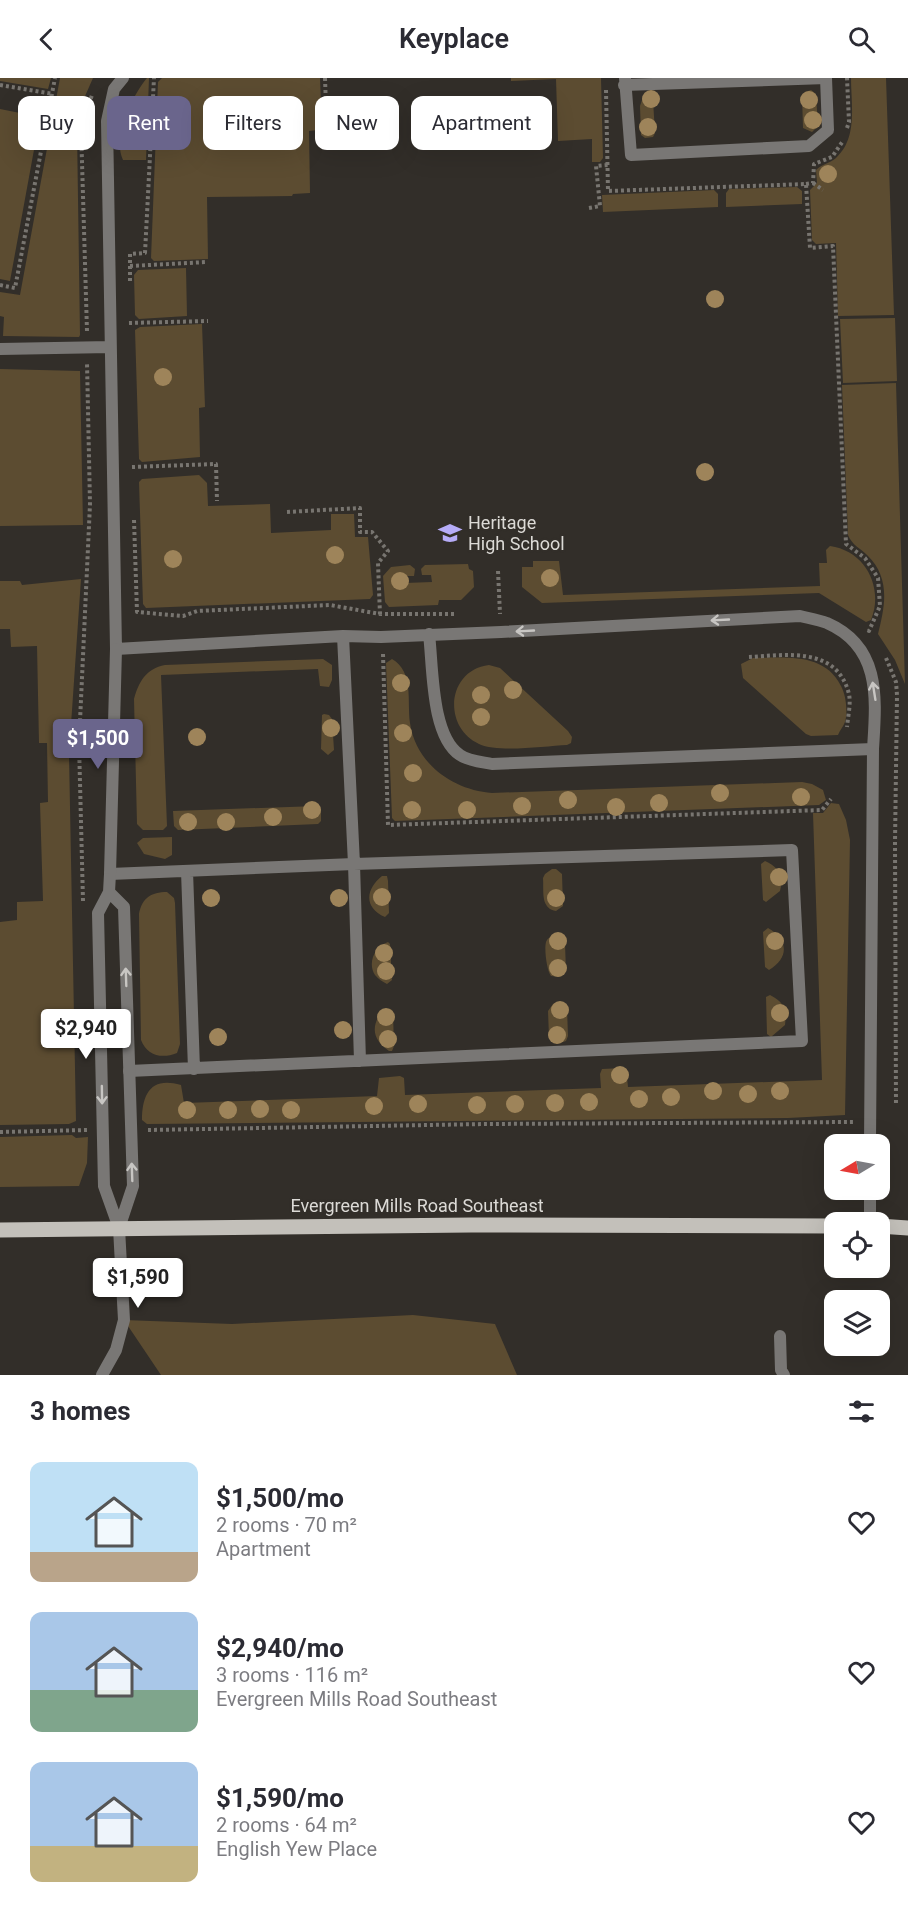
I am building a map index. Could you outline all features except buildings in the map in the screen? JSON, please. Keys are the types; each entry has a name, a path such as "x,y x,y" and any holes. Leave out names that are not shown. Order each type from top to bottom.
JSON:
{"main road":[{"name":"Evergreen Mills Road Southeast","path":"0,1230 471,1225 824,1226"},
{"path":"890,1227 908,1228"}],"street":[{"path":"102,1375 116,1350 124,1320 119,1228 104,1186 98,913 109,892 116,649 106,121 114,89 123,78"},
{"path":"826,78 828,130 809,146 631,155 625,81 826,78"},
{"path":"0,349 110,348"},
{"path":"116,649 343,636 381,637 513,632 800,616 827,624 851,639 858,645 869,666 876,697 873,749 870,1134"},
{"path":"429,634 438,717 445,739 461,756 492,764 873,749"},
{"path":"343,636 354,864 360,1061"},
{"path":"110,874 792,850 801,1041 129,1071"},
{"path":"188,871 194,1069"},
{"path":"109,892 124,907 133,1186 119,1228"},
{"path":"780,1336 781,1370 784,1375"}],"path":[{"path":"0,285 15,288 55,78"},
{"path":"130,289 130,254 145,253 154,78"},
{"path":"325,78 326,96"},
{"path":"0,85 53,94"},
{"path":"83,910 79,743 90,504 81,128 95,88"},
{"path":"606,89 608,191 806,184 810,248 833,246 846,544 865,558 878,578 880,606 870,631"},
{"path":"589,207 600,206 596,166 608,165"},
{"path":"813,183 823,190"},
{"path":"130,266 207,262"},
{"path":"129,312 129,323 208,321"},
{"path":"132,455 133,478"},
{"path":"132,467 216,464 217,501"},
{"path":"287,512 360,508 360,532 372,532 388,551 378,564 380,624"},
{"path":"134,512 137,612 183,616 197,611 330,605 380,614 456,614"},
{"path":"489,614 500,614 498,571"},
{"path":"861,626 870,631 876,639"},
{"path":"881,648 891,667 897,695 896,1105"},
{"path":"383,653 388,825 822,810 831,799"},
{"path":"749,657 800,654 823,660 837,672 845,683 849,696 847,727"},
{"path":"130,1130 485,1124 870,1122"},
{"path":"0,1132 103,1130"}],"shaded area":[{"path":"0,78 51,78 48,89 0,81"},
{"path":"60,78 93,78 85,96 57,96"},
{"path":"149,78 148,96 135,96"},
{"path":"162,78 320,78 321,96 315,96 315,130 309,131 310,193 293,194 292,196 207,197 208,259 154,261 151,258 155,150 191,150 191,96 157,96 158,82"},
{"path":"511,78 601,78 603,158 600,162 592,162 592,139 558,141 556,79 511,81"},
{"path":"851,78 886,78 894,315 838,316 836,243 816,244 812,240 810,190 817,183 816,170 836,158 848,141 852,121"},
{"path":"811,90 816,94 818,126 812,132 803,128 802,96"},
{"path":"643,97 653,100 655,133 653,137 645,138 641,135 640,106"},
{"path":"0,109 18,113 18,150 34,150 10,281 0,279"},
{"path":"47,150 77,150 79,337 3,336 4,317 0,316 0,292 20,295"},
{"path":"146,150 146,160 123,160 120,151"},
{"path":"797,187 802,191 802,204 726,207 726,193 729,189"},
{"path":"714,190 718,194 718,207 603,212 602,195"},
{"path":"186,268 187,316 139,319 135,315 134,275 138,270"},
{"path":"895,318 897,381 843,383 840,319"},
{"path":"202,324 205,407 199,408 200,457 142,462 139,459 135,330 140,327"},
{"path":"0,369 80,371 83,525 0,526"},
{"path":"896,383 905,684 895,660 878,634 884,603 880,573 875,564 848,535 842,385"},
{"path":"199,475 207,483 208,506 270,504 271,533 331,530 331,514 354,514 355,537 368,537 373,595 370,599 146,608 143,604 139,482 142,479"},
{"path":"830,546 843,549 853,555 869,573 875,596 871,620 866,622 819,593 542,603 522,587 522,567 533,567 533,561 559,561 563,595 820,586 819,563 827,563 826,550"},
{"path":"468,564 469,569 473,571 474,587 461,600 439,600 438,605 389,607 385,602 383,576 391,567 410,565 415,569 414,576 404,576 405,583 432,582 431,575 422,575 421,569 425,565"},
{"path":"81,579 69,754 76,1121 69,1124 0,1125 0,922 17,920 17,902 43,901 40,803 48,802 47,743 39,743 37,646 11,647 10,629 0,629 0,581 20,581 22,585"},
{"path":"753,658 803,659 825,667 834,675 843,690 846,709 845,722 838,735 811,736 806,734 743,678 741,664"},
{"path":"323,659 332,665 332,680 329,687 320,686 318,669 161,675 167,826 163,830 143,830 137,824 134,699 141,681 148,673 165,665"},
{"path":"392,659 404,671 407,679 410,723 420,751 439,772 464,787 492,793 802,782 823,790 826,800 819,805 395,821 392,818 386,663"},
{"path":"489,665 500,668 568,731 572,737 571,743 509,749 487,747 467,736 459,725 454,700 465,677 475,669"},
{"path":"322,715 329,715 332,719 334,750 328,755 321,749"},
{"path":"831,803 839,804 846,820 850,840 845,1115 788,1118 147,1124 142,1120 146,1095 155,1085 162,1083 181,1085 184,1103 377,1096 379,1078 400,1076 404,1078 405,1095 601,1088 602,1069 623,1068 626,1068 628,1087 822,1080 813,813 823,813"},
{"path":"317,806 321,810 321,821 318,824 178,830 174,826 173,811"},
{"path":"172,837 172,855 165,859 144,854 137,843 143,838"},
{"path":"765,861 777,869 781,881 780,891 766,902 763,900 761,864"},
{"path":"552,869 562,874 563,906 556,911 547,906 543,893 543,878"},
{"path":"382,876 387,876 388,881 389,913 385,917 373,908 369,898 373,886"},
{"path":"167,892 174,898 175,903 180,1044 177,1053 161,1056 147,1050 141,1040 139,914 142,904 148,897 156,893"},
{"path":"768,928 780,938 784,949 780,960 769,970 765,967 763,932"},
{"path":"554,936 561,938 565,944 566,971 560,977 551,976 546,960 546,942 548,938"},
{"path":"388,942 392,980 387,984 375,975 372,960 379,947"},
{"path":"770,995 779,1000 784,1007 785,1015 785,1025 771,1037 767,1034 766,997"},
{"path":"559,1003 567,1008 568,1036 566,1041 557,1044 549,1037 548,1011 553,1004"},
{"path":"391,1009 394,1046 392,1051 389,1051 377,1039 375,1025 380,1014"},
{"path":"72,1135 76,1138 88,1137 87,1163 79,1186 0,1187 0,1137"},
{"path":"413,1315 495,1324 517,1375 161,1375 124,1320 232,1324"}],"place":[{"name":"Heritage High School","path":"450,533"}]}
